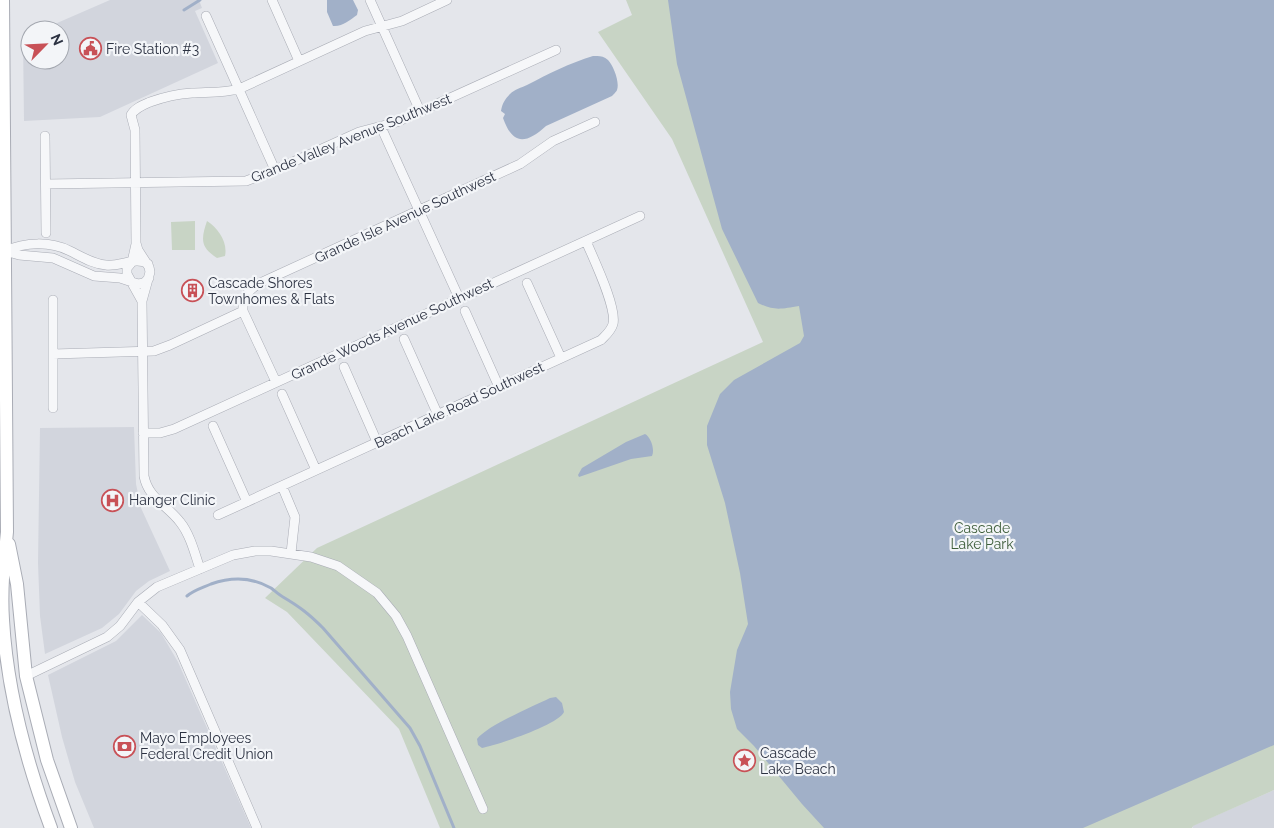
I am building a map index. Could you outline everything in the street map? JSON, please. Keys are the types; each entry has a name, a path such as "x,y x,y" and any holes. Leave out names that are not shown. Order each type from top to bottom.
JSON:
{"main road":[{"path":"3,0 7,532 2,605 5,685 51,828"},
{"path":"7,532 17,584 26,676 47,760 71,828"},
{"path":"5,685 26,676"}],"street":[{"path":"272,0 299,61"},
{"path":"370,0 420,111"},
{"path":"142,301 127,274 127,268 132,262 136,243 135,130 133,112 145,104 167,96 224,92 239,89 368,30 402,20 447,0"},
{"path":"206,16 275,170"},
{"name":"Grande Valley Avenue Southwest","path":"46,184 243,182 275,170 359,132 397,122 556,50"},
{"name":"Grande Isle Avenue Southwest","path":"243,311 246,295 260,283 520,164 549,143 595,122"},
{"path":"382,127 459,298"},
{"path":"45,136 46,233"},
{"name":"Grande Woods Avenue Southwest","path":"143,433 160,433 174,429 640,216"},
{"name":"Beach Lake Road Southwest","path":"218,515 601,340 613,325 612,307 586,241"},
{"path":"136,243 138,250 150,269 142,301 143,433 144,470 147,486 152,494 183,526 200,569"},
{"path":"5,251 19,245 44,244 64,248 92,262 108,266 139,260 148,264"},
{"path":"5,251 19,255 52,258 94,276 120,278 141,284 149,278"},
{"path":"73,267 79,256"},
{"path":"527,283 561,358"},
{"path":"53,300 53,408"},
{"path":"53,354 154,351 243,311 276,382"},
{"path":"465,311 499,387"},
{"path":"404,338 438,415"},
{"path":"344,368 377,442"},
{"path":"282,394 316,470"},
{"path":"213,426 247,502"},
{"path":"282,486 294,517 291,553"},
{"path":"26,676 107,637 120,626 138,602 157,587 200,569 246,552 262,550 311,557 338,566 377,593 399,621 483,809"},
{"path":"138,602 162,625 180,650 256,828"}],"shaded area":[{"path":"110,0 199,0 202,8 195,11 218,63 100,117 24,121 23,70 70,70 70,20 64,20"},
{"path":"134,427 136,484 141,508 170,571 149,581 136,591 119,614 102,628 45,654 40,616 38,563 40,428"},
{"path":"142,615 161,633 178,662 251,828 94,828 75,782 62,737 48,675 116,641"},
{"path":"1274,790 1274,828 1193,828 1192,826"}],"green space":[{"name":"Cascade Lake Park","path":"626,0 1274,0 1274,790 1192,828 440,828 399,729 287,612 265,598 317,548 763,342 672,139 598,32 632,15"},
{"path":"195,221 195,250 172,250 171,222"},
{"path":"207,221 215,227 224,241 225,256 217,258 207,250 203,238"}],"water":[{"path":"327,0 353,0 358,10 357,15 343,24 333,26 327,12"},
{"name":"Cascade Lake Park","path":"668,0 1274,0 1274,745 1083,828 824,828 754,746 737,729 731,709 730,692 737,650 748,624 740,573 725,503 707,445 707,426 720,394 734,380 800,343 804,336 799,306 778,309 758,303 722,229 677,64"},
{"path":"593,56 606,58 614,70 618,87 612,96 546,126 526,139 516,138 511,134 503,118 505,114 501,111 504,102 510,94 559,69"},
{"path":"645,434 652,444 652,456 631,459 579,477 578,475 582,468 626,442"},
{"path":"556,697 562,703 564,712 551,723 500,743 482,748 478,745 477,739 500,722 550,698"}],"waterway":[{"path":"184,10 200,0"},
{"path":"187,596 211,584 234,579 249,580 271,588 309,615 323,628 410,728 420,746 454,828"}],"place":[{"name":"Fire Station #3","path":"90,49"},
{"name":"Cascade Shores Townhomes & Flats","path":"192,291"},
{"name":"Hanger Clinic","path":"113,500"},
{"name":"Mayo Employees Federal Credit Union","path":"124,746"},
{"name":"Cascade Lake Beach","path":"744,761"}]}
